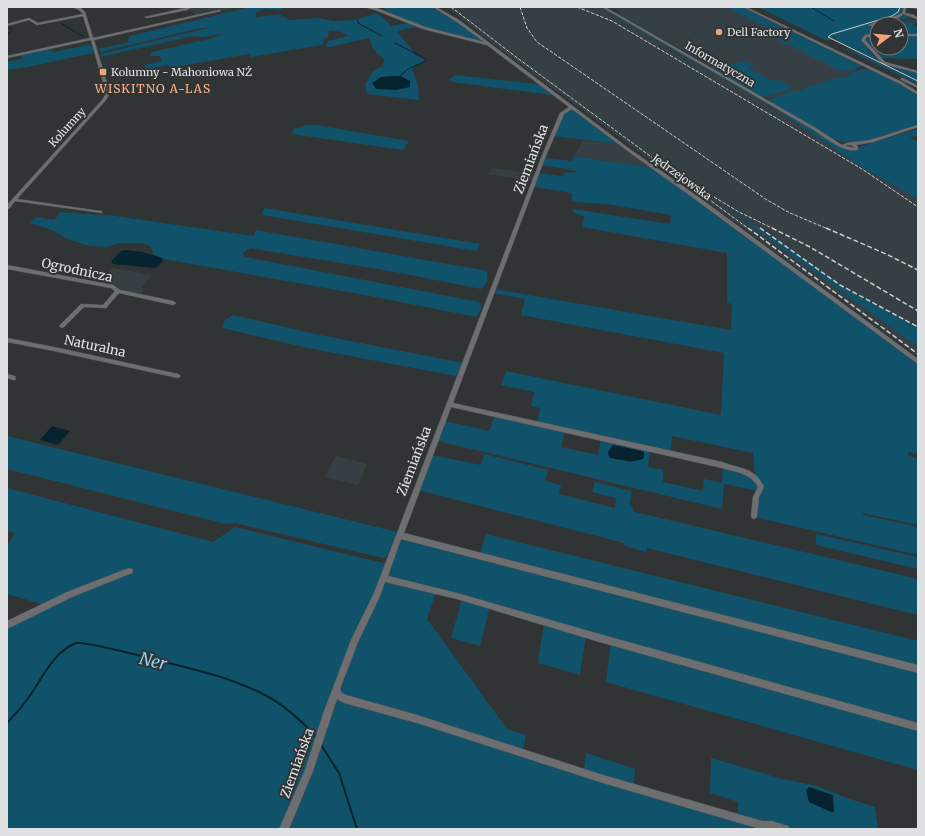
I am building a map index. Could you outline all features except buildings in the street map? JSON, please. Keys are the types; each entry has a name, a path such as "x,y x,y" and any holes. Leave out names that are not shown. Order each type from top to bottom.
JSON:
{"street":[{"path":"7,25 29,19 37,24 84,15 82,11 74,7"},
{"path":"147,17 191,7"},
{"path":"365,7 374,8 424,28 489,44"},
{"name":"Jędrzejowska","path":"434,7 458,21 918,362"},
{"name":"Informatyczna","path":"603,7 851,150 856,150 857,147 872,141 917,127"},
{"path":"744,7 901,83 918,94"},
{"path":"749,7 918,88"},
{"path":"753,7 918,88"},
{"path":"898,16 903,13 905,7"},
{"path":"913,7 918,8"},
{"path":"7,57 220,11"},
{"path":"903,13 918,19"},
{"name":"Kolumny","path":"7,208 107,96 108,90 84,15"},
{"path":"869,36 863,39 869,48"},
{"path":"877,56 882,62 893,67 918,72"},
{"name":"Ziemiańska","path":"284,829 309,771 327,714 355,640 383,578 561,114 565,110 572,107"},
{"name":"Informatyczna","path":"844,145 872,141"},
{"path":"852,144 857,147"},
{"path":"14,200 100,212"},
{"name":"Ogrodnicza","path":"7,267 113,287 118,291 104,307 83,305 62,326"},
{"path":"118,291 173,303"},
{"name":"Naturalna","path":"7,340 62,350 178,376"},
{"path":"7,376 14,378"},
{"path":"449,404 744,471 756,478 761,487 756,497 754,516"},
{"path":"399,535 549,572 731,622 918,669"},
{"path":"7,625 70,594 129,571"},
{"path":"383,578 457,596 596,637 918,727"},
{"path":"337,690 339,696 344,699 417,719 604,778 762,825 772,825 784,829"}],"shaded area":[{"path":"192,7 237,7 196,16 190,9"},
{"path":"250,7 288,7 280,10 265,9 256,13 256,17 281,14 282,16 278,18 285,17 289,20 318,18 333,21 355,20 377,13 392,26 408,23 416,27 397,31 416,55 425,60 412,69 418,85 419,100 367,94 365,84 373,71 383,66 384,59 374,50 369,38 325,48 328,41 349,36 341,32 329,30 328,37 324,38 323,44 321,45 251,57 249,54 169,68 168,65 146,69 144,65 162,61 160,56 150,56 152,52 209,39 223,34 202,37 193,36 101,57 100,54 212,27 196,29 101,52 99,48 129,42 128,40 130,36"},
{"path":"381,7 431,7 455,20 485,43 421,27"},
{"path":"447,7 599,7 774,108 863,168 918,199 918,356 500,49"},
{"path":"599,7 611,12 840,145 846,150 857,151 861,146 918,129 918,136 910,137 918,142 918,199 863,168 774,108"},
{"path":"605,7 737,7 836,55 856,70 911,92 766,98 619,14 619,12 622,11"},
{"path":"726,7 742,7 816,43 796,50 794,46 785,45 777,40 781,39 786,42 792,40"},
{"path":"758,7 904,7 900,14 894,16 869,16 869,35 864,36 862,41 869,50 869,56 873,56 883,63 835,40 835,36 833,37 834,40 825,40"},
{"path":"619,12 619,14 710,67 720,64 718,62 727,65 740,62 748,63 759,69 752,66 748,68 772,81 779,79 790,86 791,89 762,97 619,15 618,13"},
{"path":"916,20 918,22 909,22 909,21"},
{"path":"909,23 912,23 918,29 918,34 909,34"},
{"path":"909,35 918,35 918,59 881,58 879,56 909,56"},
{"path":"92,44 93,53 7,70 7,62 22,59 20,55 51,49 53,52"},
{"path":"818,44 862,66 847,71 838,70 824,63 826,61 825,59 823,62 798,50"},
{"path":"847,48 918,81 918,84 847,50"},
{"path":"886,65 918,73 918,80"},
{"path":"863,69 876,72 892,79 918,97 918,125 858,143 843,142 831,138 767,100 793,91 802,91 805,88 839,77 848,77 850,74"},
{"path":"455,75 539,84 552,95 452,82 449,80"},
{"path":"401,76 410,81 410,87 396,90 376,89 372,83 381,77"},
{"path":"570,109 619,144 553,136 563,113"},
{"path":"307,125 317,125 409,141 403,150 292,134 294,129"},
{"path":"582,140 619,144 652,168 574,156 578,148 579,149"},
{"path":"574,156 652,168 918,364 918,454 908,452 909,456 918,458 918,525 863,513 863,515 918,527 918,555 755,517 759,495 763,489 755,476 753,453 672,436 670,453 537,423 540,408 531,406 534,392 501,385 506,371 721,415 724,353 521,315 525,299 493,293 494,289 731,330 732,304 727,303 727,253 582,227 584,216 573,213 573,209 670,224 671,215 606,204 574,202 572,201 572,193 534,187 539,173 563,176 564,173 577,172 542,165 545,158 572,161"},
{"path":"492,168 536,174 533,181 488,174"},
{"path":"264,208 480,244 476,251 262,215"},
{"path":"730,210 769,234 845,289 918,328 918,347"},
{"path":"61,212 115,216 254,236 256,230 487,271 487,282 481,289 395,272 250,248 243,253 245,257 479,302 481,304 481,309 476,317 370,296 164,259 154,255 150,246 141,243 121,243 106,247 85,245 68,239 52,230 30,223 36,217 54,220"},
{"path":"126,250 143,252 162,258 163,261 157,267 153,268 113,264 111,261 121,251"},
{"path":"113,268 152,275 141,288 144,289 140,295 120,291 117,287 101,283"},
{"path":"233,315 315,334 463,363 456,376 308,348 222,328 225,320"},
{"path":"495,415 565,431 561,447 598,455 601,438 650,449 648,467 663,470 663,482 703,491 704,479 722,483 723,466 743,472 760,485 757,491 724,484 722,509 438,440 445,421 489,431","holes":["613,445 643,451 641,459 627,462"]},
{"path":"52,426 70,431 58,445 40,440"},
{"path":"7,436 397,532 387,557 383,558 235,523 226,524 7,469"},
{"path":"613,445 644,452 644,458 632,461 611,458 609,457 608,452"},
{"path":"484,454 548,470 545,481 561,485 559,494 615,508 616,498 592,492 595,482 632,491 629,501 635,512 918,579 918,615 647,548 646,552 625,546 624,543 418,490 432,455 481,465"},
{"path":"336,456 367,464 358,485 325,477"},
{"path":"7,488 213,542 235,527 387,564 401,533 480,553 486,534 918,641 918,725 436,592 427,619 507,729 526,735 523,751 750,823 750,829 7,829 7,628 45,605 7,594 7,546 15,533 7,531"},
{"path":"816,534 918,557 918,569 816,545"},
{"path":"462,599 490,607 480,646 451,638"},
{"path":"544,623 586,635 580,675 538,663"},
{"path":"611,642 918,728 918,770 606,682"},
{"path":"586,753 635,769 634,785 584,769"},
{"path":"711,758 782,779 817,786 875,807 878,829 789,829 738,816 738,802 710,793"},
{"path":"809,787 833,795 834,812 809,802 806,790"}],"waterway":[{"path":"811,7 834,21"},
{"path":"358,20 358,23 382,36"},
{"path":"61,23 75,32"},
{"path":"7,25 13,30 7,35"},
{"path":"77,33 83,36"},
{"path":"395,43 426,59 426,61 408,69 400,76"},
{"name":"Ner","path":"7,723 26,701 54,659 68,647 76,643 84,643 221,677 253,689 286,708 317,738"},
{"name":"Ner","path":"320,743 339,773 357,829"}],"tram line":[{"path":"900,7 898,12 892,16 832,34 828,37 918,81"}],"railway":[{"path":"451,7 516,57 749,229"},
{"path":"520,7 527,28 537,42 767,200 790,213 828,229"},
{"path":"577,7 612,21 862,169 918,207"},
{"path":"714,197 739,212 774,229"},
{"path":"748,228 918,354"},
{"path":"762,229 760,228 840,285 918,327"},
{"path":"826,228 886,254 918,270"},
{"path":"774,229 810,247 918,311"}],"place":[{"name":"Dell Factory","path":"719,32"},
{"name":"Kolumny - Mahoniowa NŻ","path":"103,72"}],"district":[{"name":"WISKITNO A-LAS","path":"153,88"}]}
